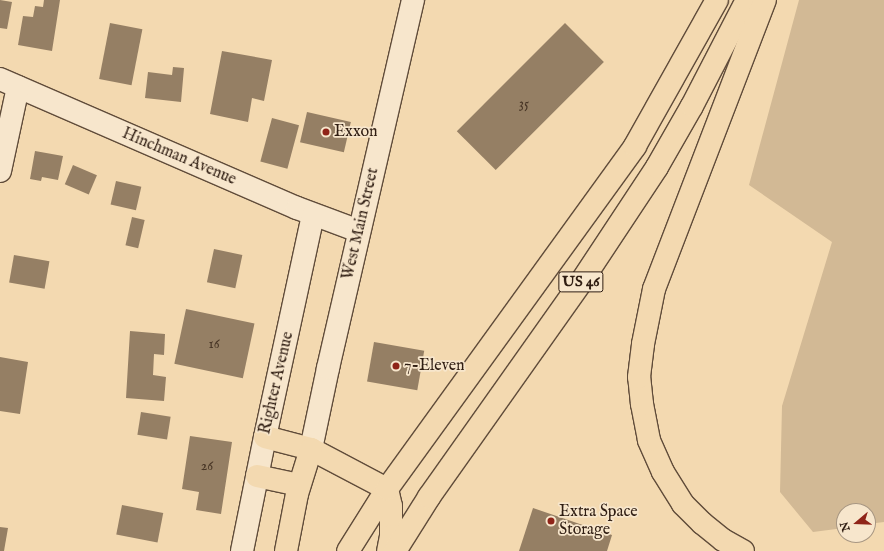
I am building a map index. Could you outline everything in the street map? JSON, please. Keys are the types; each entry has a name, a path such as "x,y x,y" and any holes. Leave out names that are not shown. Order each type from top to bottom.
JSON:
{"highway":[{"name":"US 46","path":"348,551 387,488 635,146 717,0"},
{"name":"US 46","path":"395,551 429,497 580,282 657,167 692,106 748,0"},
{"path":"743,551 723,540 702,523 683,504 663,472 649,440 642,404 639,377 643,344 654,289 765,0"},
{"path":"265,437 311,449 387,488 391,506 391,536 388,551"},
{"path":"286,551 300,485 311,449"},
{"path":"257,476 300,485"}],"street":[{"name":"West Main Street","path":"311,449 412,0"},
{"name":"Hinchman Avenue","path":"9,83 314,215 359,231"},
{"path":"0,171 9,83"},
{"name":"Righter Avenue","path":"242,551 265,437 314,215"}],"shaded area":[{"path":"799,0 884,0 884,522 876,523 876,503 836,503 836,529 813,532 780,492 782,406 832,242 749,185"}],"building":[{"path":"0,0 12,2 7,29 0,28"},
{"path":"44,0 60,0 52,51 18,45 23,16 33,17 35,6 43,7"},
{"path":"110,23 142,29 132,85 99,79"},
{"path":"565,23 604,62 496,170 457,131"},
{"path":"222,51 272,60 264,101 252,98 248,122 210,114"},
{"path":"173,67 184,68 181,102 145,98 148,72 172,75"},
{"name":"Exxon","path":"307,112 351,122 344,152 300,142"},
{"path":"272,118 299,125 287,169 260,161"},
{"path":"35,151 63,156 58,180 42,177 41,181 30,179"},
{"path":"73,165 97,175 89,194 65,184"},
{"path":"116,181 141,187 136,210 111,204"},
{"path":"132,217 145,220 138,248 125,245"},
{"path":"214,249 242,255 235,288 207,282"},
{"path":"14,255 49,261 45,289 9,283"},
{"path":"186,309 254,324 243,378 174,364"},
{"path":"130,331 165,334 164,355 154,354 153,375 166,377 164,401 126,398"},
{"name":"7-Eleven","path":"374,342 424,351 417,390 367,381"},
{"path":"0,357 28,362 20,414 0,411"},
{"path":"141,412 171,417 167,439 137,435"},
{"path":"190,436 232,442 221,514 196,510 199,492 182,489"},
{"path":"122,505 163,513 158,542 116,534"},
{"name":"Extra Space Storage","path":"533,508 612,535 607,551 519,551"},
{"path":"0,527 8,528 4,551 0,551"}],"place":[{"name":"Exxon","path":"326,132"},
{"name":"7-Eleven","path":"396,366"},
{"name":"Extra Space Storage","path":"551,521"}]}
